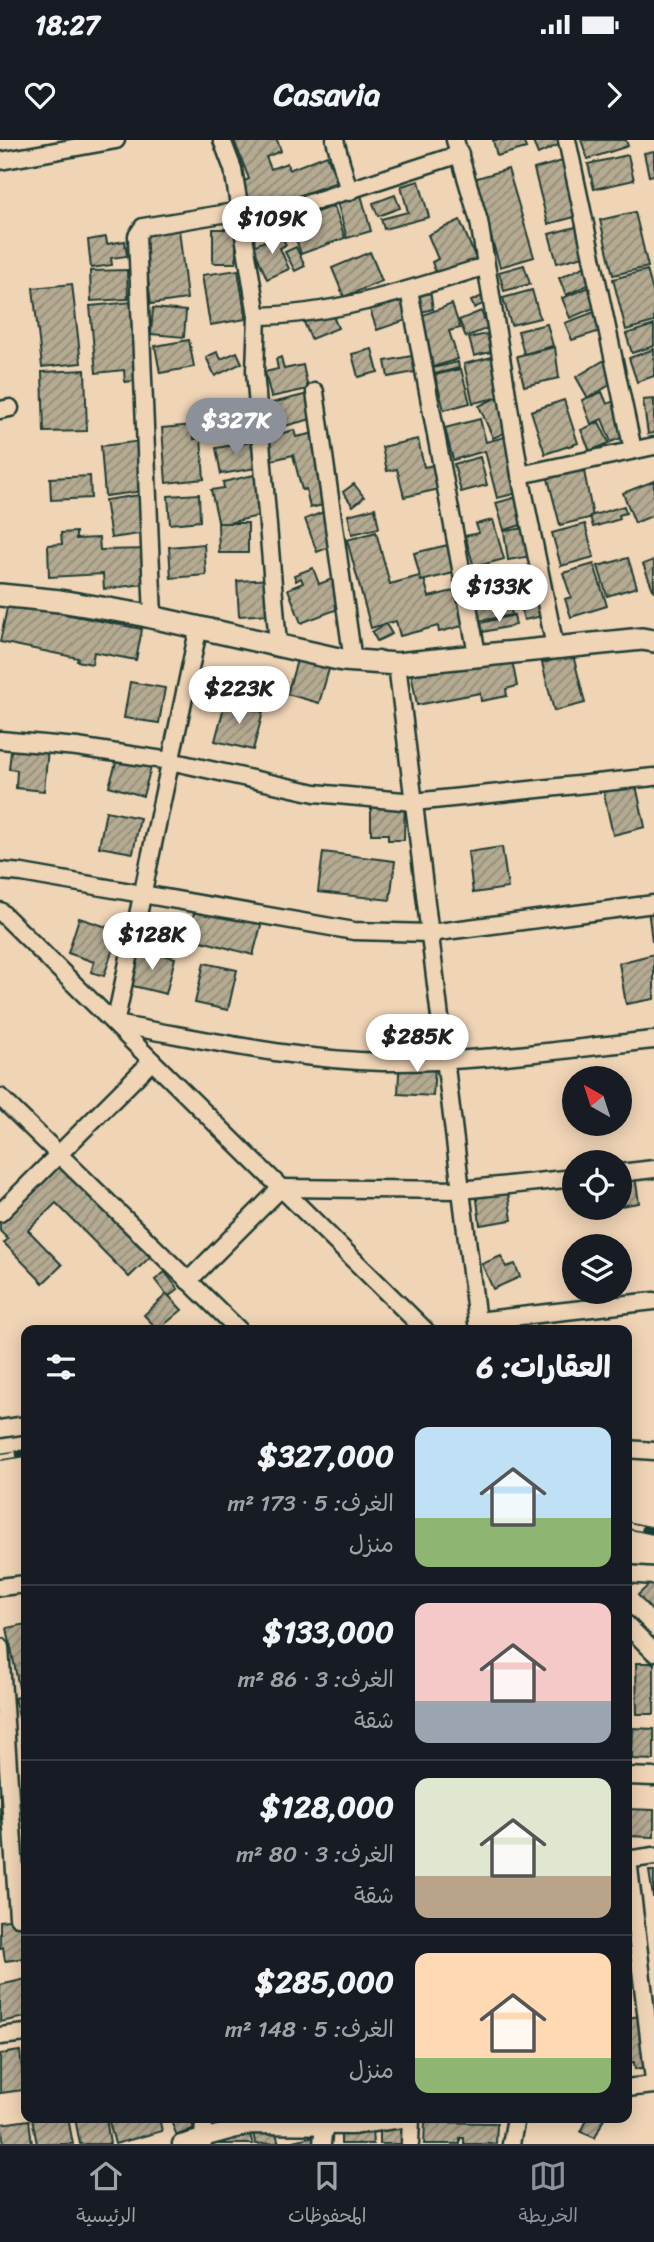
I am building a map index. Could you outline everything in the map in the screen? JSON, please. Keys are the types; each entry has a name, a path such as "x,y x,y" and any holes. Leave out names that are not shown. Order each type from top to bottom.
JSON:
{"street":[{"path":"0,161 116,140"},
{"path":"222,140 233,169 257,316 255,371 278,644"},
{"path":"335,140 349,192"},
{"path":"568,140 634,450"},
{"path":"153,617 137,236 144,227 241,218 349,192 457,147 479,221 520,475 555,647"},
{"path":"257,316 292,316 410,290 486,266"},
{"path":"410,290 477,654"},
{"path":"315,392 353,661"},
{"path":"520,475 654,446"},
{"path":"0,595 60,601 153,617 353,661 397,664 650,638"},
{"path":"115,1024 200,626"},
{"path":"397,664 478,1325"},
{"path":"0,740 77,747 170,761 315,793 414,802 654,777"},
{"path":"0,872 354,932 430,933 654,904"},
{"path":"0,911 420,1325"},
{"path":"115,1024 316,1057 445,1062 654,1040"},
{"path":"0,1213 152,1061"},
{"path":"0,1097 234,1325"},
{"path":"632,1171 654,1169"},
{"path":"188,1281 281,1188 461,1190 562,1179"},
{"path":"485,1325 654,1301"},
{"path":"0,1429 21,1426"},
{"path":"632,1449 654,1451"},
{"path":"632,1574 654,1576"},
{"path":"0,1587 21,1585"},
{"path":"632,1630 654,1652"},
{"path":"0,1647 21,1904"},
{"path":"632,1776 654,1777"},
{"path":"632,1859 654,1856"},
{"path":"632,1901 654,2082 632,2087"},
{"path":"0,1917 21,1916"},
{"path":"0,2036 21,2034"},
{"path":"203,2142 204,2123"},
{"path":"181,2144 203,2142 251,2125 343,2123"},
{"path":"410,2123 410,2144"},
{"path":"511,2144 515,2123"},
{"path":"322,2144 324,2125"}],"building":[{"path":"234,140 277,140 281,151 266,157 271,169 287,163 289,170 327,155 337,182 253,212 242,182 249,179"},
{"path":"493,140 523,140 526,148 497,156"},
{"path":"532,140 567,140 567,141 538,154"},
{"path":"581,140 626,140 628,146 588,159"},
{"path":"654,151 654,175 649,176 644,153"},
{"path":"628,155 634,180 594,189 588,164"},
{"path":"566,160 582,215 548,224 534,169"},
{"path":"508,169 534,257 500,267 474,179"},
{"path":"419,181 429,217 384,229 381,219 408,212 401,186"},
{"path":"360,191 371,231 347,238 336,198"},
{"path":"395,195 400,208 378,216 373,203"},
{"path":"334,206 345,238 301,254 290,221"},
{"path":"635,212 648,267 613,275 600,220"},
{"path":"460,220 476,259 437,276 432,262 438,259 428,235"},
{"path":"583,225 591,254 557,263 549,234"},
{"path":"179,229 187,299 151,304 142,234"},
{"path":"213,229 236,229 236,263 213,263"},
{"path":"281,234 286,245 280,248 289,269 267,279 253,246"},
{"path":"106,237 107,244 125,241 127,256 111,258 112,265 91,268 88,240"},
{"path":"296,247 305,266 295,271 285,252"},
{"path":"370,252 382,281 344,297 332,268"},
{"path":"592,263 599,280 566,295 559,278"},
{"path":"524,265 530,284 504,291 499,272"},
{"path":"127,270 128,299 91,301 90,271"},
{"path":"238,270 246,319 210,325 202,275"},
{"path":"647,270 654,295 654,322 626,330 613,279"},
{"path":"72,284 81,363 42,367 33,288"},
{"path":"597,284 605,303 570,318 562,298"},
{"path":"401,289 412,318 377,330 367,301"},
{"path":"430,290 433,309 421,312 418,293"},
{"path":"532,290 540,318 511,325 503,298"},
{"path":"482,296 485,303 474,308 471,301"},
{"path":"133,302 140,380 125,382 124,370 96,373 90,306"},
{"path":"328,304 338,328 311,339 301,315"},
{"path":"452,304 460,328 449,331 458,359 433,367 418,317"},
{"path":"153,308 186,311 184,337 151,334"},
{"path":"602,309 610,328 572,340 565,323"},
{"path":"481,311 488,328 466,337 459,320"},
{"path":"547,324 553,346 524,354 518,331"},
{"path":"654,325 654,346 632,353 626,334"},
{"path":"487,334 491,352 474,356 469,338"},
{"path":"189,340 194,367 160,373 155,346"},
{"path":"555,347 559,378 524,386 517,356"},
{"path":"372,349 378,372 358,377 352,354"},
{"path":"654,349 654,376 637,382 629,358"},
{"path":"217,352 221,359 237,352 242,363 215,376 206,357"},
{"path":"417,355 420,371 388,377 385,361"},
{"path":"281,357 284,369 303,365 308,389 271,397 265,372 278,369 276,359"},
{"path":"492,357 501,397 473,403 464,364"},
{"path":"608,358 620,379 588,398 576,377"},
{"path":"458,362 459,368 435,374 433,368"},
{"path":"461,369 470,403 444,410 435,375"},
{"path":"85,370 87,431 44,432 42,372"},
{"path":"602,392 607,404 619,399 634,433 611,442 602,419 591,424 582,400"},
{"path":"308,394 315,418 273,429 268,404"},
{"path":"502,395 505,402 500,404 511,430 493,438 479,406"},
{"path":"654,399 654,433 648,434 643,400"},
{"path":"564,400 578,443 545,454 531,411"},
{"path":"480,419 486,442 512,435 526,491 497,498 485,451 453,460 445,428"},
{"path":"599,422 609,443 590,451 581,430"},
{"path":"193,425 194,439 201,438 204,479 166,483 162,428"},
{"path":"294,430 296,437 315,433 332,503 310,508 306,489 302,490 293,455 272,460 267,437"},
{"path":"418,439 424,467 439,464 444,488 404,497 397,469 387,471 382,447"},
{"path":"141,441 144,491 105,496 101,446"},
{"path":"251,442 256,468 221,474 216,448"},
{"path":"480,457 487,485 461,492 454,464"},
{"path":"583,466 593,517 560,525 547,475"},
{"path":"254,475 263,515 219,525 211,490 224,488 223,482"},
{"path":"90,476 91,498 51,500 50,478"},
{"path":"654,481 654,515 635,523 623,493"},
{"path":"354,484 364,497 353,506 343,492"},
{"path":"147,494 153,532 111,538 105,500"},
{"path":"199,494 200,521 170,524 168,496"},
{"path":"524,495 532,522 504,530 496,503"},
{"path":"624,506 626,513 619,515 620,519 593,527 590,516"},
{"path":"375,508 379,528 352,534 348,515"},
{"path":"326,511 338,544 317,552 305,519"},
{"path":"493,520 504,559 474,567 465,536 479,533 476,524"},
{"path":"218,523 248,523 248,553 219,553"},
{"path":"585,524 594,557 561,566 552,533"},
{"path":"533,527 537,555 508,560 504,531"},
{"path":"76,532 76,539 99,538 100,550 151,549 152,583 104,589 103,574 49,577 48,545 62,544 61,533"},
{"path":"376,532 390,584 423,575 429,597 461,589 470,624 439,632 438,626 400,636 396,621 371,628 347,540"},
{"path":"204,544 206,575 171,578 169,547"},
{"path":"452,544 458,572 421,581 414,553"},
{"path":"628,558 637,587 607,596 598,566"},
{"path":"654,560 654,592 643,564"},
{"path":"594,564 607,606 571,617 565,599 571,597 563,573"},
{"path":"540,565 551,614 524,620 512,572"},
{"path":"313,568 319,584 335,578 346,606 301,623 288,589 303,583 301,578 296,581 294,575"},
{"path":"273,579 275,614 239,616 237,581"},
{"path":"505,581 512,615 479,621 472,587"},
{"path":"8,603 142,629 136,660 94,652 92,664 77,661 78,658 0,642"},
{"path":"514,615 516,625 483,632 481,623"},
{"path":"386,624 392,634 377,641 372,632"},
{"path":"474,655 476,667 512,660 517,686 506,689 507,696 481,701 480,693 417,705 410,667"},
{"path":"573,655 585,703 554,711 542,663"},
{"path":"298,657 330,666 319,703 287,694"},
{"path":"130,682 165,688 159,723 124,718"},
{"path":"225,703 263,712 253,750 215,741"},
{"path":"13,734 49,738 44,791 16,788 17,770 9,769"},
{"path":"120,750 153,760 143,796 109,786"},
{"path":"635,781 645,827 613,835 603,789"},
{"path":"371,798 405,798 404,840 388,840 388,834 371,834"},
{"path":"106,811 140,818 133,853 99,847"},
{"path":"502,847 508,888 473,893 468,852"},
{"path":"323,852 395,861 390,900 318,892"},
{"path":"198,900 263,918 253,955 187,937"},
{"path":"654,900 654,941 652,941 647,901"},
{"path":"79,918 119,931 104,976 91,972 94,962 68,953"},
{"path":"138,949 175,958 166,994 129,985"},
{"path":"654,954 654,999 626,1004 619,963"},
{"path":"204,963 237,970 228,1010 195,1003"},
{"path":"400,1052 436,1053 433,1096 398,1094"},
{"path":"57,1163 150,1257 129,1277 56,1203 28,1230 62,1265 43,1283 4,1243 8,1239 0,1231 0,1219"},
{"path":"632,1163 639,1203 632,1204"},
{"path":"507,1186 512,1220 480,1225 476,1191"},
{"path":"501,1256 506,1267 515,1264 520,1277 493,1289 482,1264"},
{"path":"165,1272 178,1289 168,1297 155,1280"},
{"path":"167,1294 182,1310 164,1325 153,1325 144,1315"},
{"path":"654,1580 654,1613 638,1595"},
{"path":"21,1625 21,1688 19,1688 7,1628"},
{"path":"636,1663 654,1663 654,1714 637,1714"},
{"path":"21,1696 20,1721 14,1698"},
{"path":"633,1728 654,1729 654,1760 632,1759"},
{"path":"8,1790 13,1830 0,1831 0,1791"},
{"path":"632,1809 654,1810 654,1837 632,1836"},
{"path":"649,1871 654,1871 654,1897 653,1897"},
{"path":"21,1919 21,1959 5,1961 3,1947 0,1948 0,1921"},
{"path":"21,1980 21,2018 0,2022 0,1985"},
{"path":"648,2015 654,2066 635,2069 632,2062 632,2017"},
{"path":"20,2051 21,2090 0,2093 0,2054"},
{"path":"21,2121 29,2123 32,2144 4,2144 1,2124"},
{"path":"33,2123 69,2123 73,2144 37,2144"},
{"path":"76,2123 107,2123 110,2144 80,2144"},
{"path":"109,2123 160,2123 162,2131 115,2144"},
{"path":"172,2123 192,2123 194,2128 177,2136"},
{"path":"273,2123 279,2143 256,2144 251,2128"},
{"path":"425,2123 497,2123 496,2144 464,2144 464,2138 460,2138 460,2144 424,2144"},
{"path":"586,2123 602,2123 595,2138 581,2132"},
{"path":"380,2127 411,2127 411,2144 380,2144"},
{"path":"248,2129 253,2144 215,2144 214,2141"},
{"path":"372,2130 373,2144 341,2144 341,2131"},
{"path":"314,2136 316,2144 295,2144 294,2141"}],"railway":[{"path":"0,1457 21,1454"},
{"path":"632,1526 654,1531"}]}
